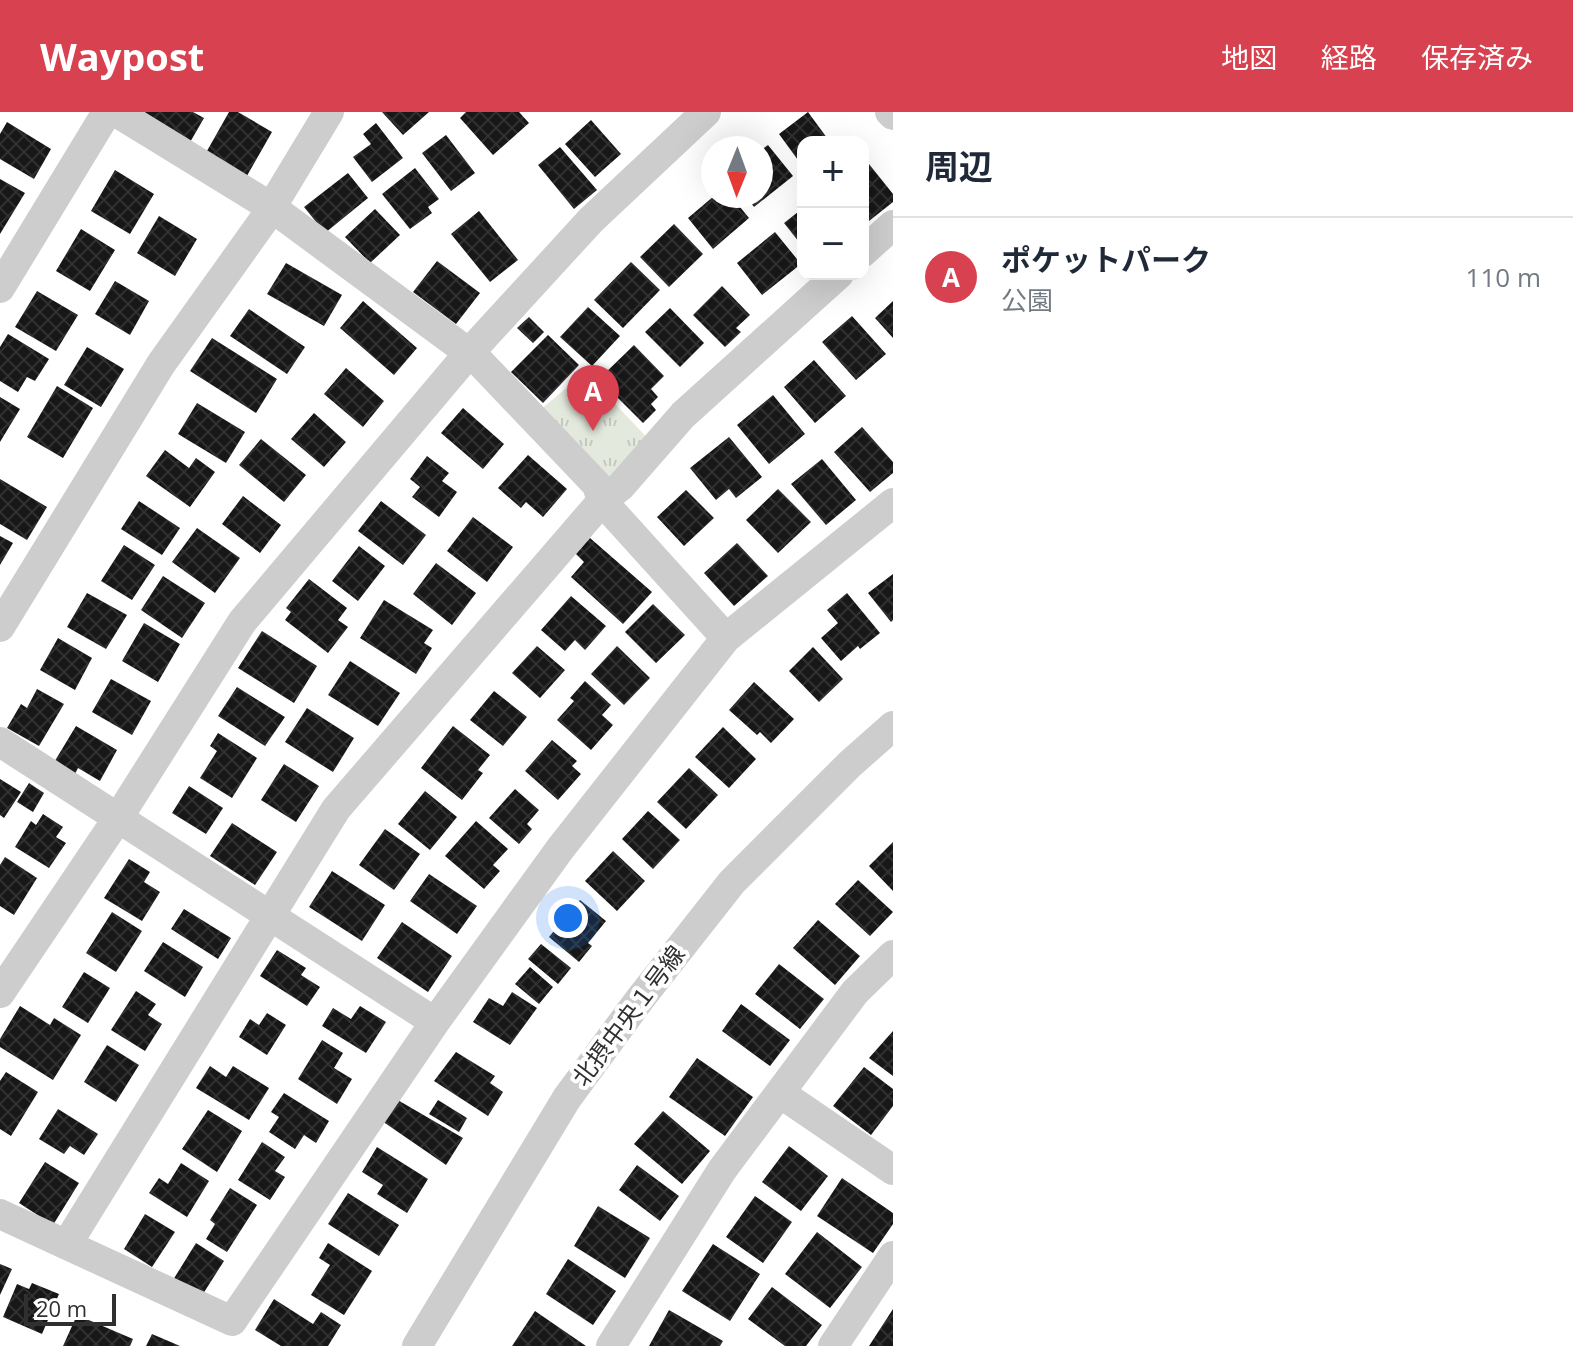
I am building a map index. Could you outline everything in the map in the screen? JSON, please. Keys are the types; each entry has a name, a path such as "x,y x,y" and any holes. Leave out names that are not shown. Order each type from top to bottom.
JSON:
{"street":[{"path":"0,288 107,112"},
{"path":"116,112 271,207 469,353 597,485 602,501 726,638"},
{"path":"0,627 161,364 271,207 329,112"},
{"path":"0,993 118,818 242,622 469,353 591,220 706,112"},
{"path":"869,247 893,225"},
{"path":"67,1244 336,809 602,501 621,486 683,415 832,280"},
{"path":"0,1214 232,1321 435,1022 560,849 726,638 893,503"},
{"name":"北摂中央１号線","path":"417,1346 567,1098 640,999 732,882 850,764 893,726"},
{"path":"0,742 435,1022"},
{"path":"611,1346 722,1170 855,992 893,955"},
{"path":"780,1093 893,1170"},
{"path":"833,1346 893,1256"}],"green space":[{"path":"585,372 655,446 621,486 532,417"}],"building":[{"path":"141,112 193,112 204,118 189,144"},
{"path":"229,112 238,112 272,132 244,181 203,158"},
{"path":"382,112 429,112 403,135"},
{"path":"466,112 519,112 529,123 493,155 460,118"},
{"path":"808,112 826,136 797,136 797,159 779,134"},
{"path":"591,120 621,154 595,177 565,144"},
{"path":"7,122 51,149 34,179 0,159 0,134"},
{"path":"376,123 403,158 372,182 353,157 371,144 363,134"},
{"path":"446,135 475,173 451,191 422,153"},
{"path":"560,147 597,190 574,209 538,165"},
{"path":"773,151 793,176 773,192"},
{"path":"869,164 893,194 893,202 869,221"},
{"path":"415,168 439,199 428,207 432,213 410,229 382,194"},
{"path":"115,170 154,194 130,234 91,211"},
{"path":"348,173 368,198 325,233 304,207"},
{"path":"0,179 25,193 0,234"},
{"path":"701,207 741,208 749,218 713,249 688,218"},
{"path":"375,209 400,235 370,263 345,237"},
{"path":"479,211 518,260 490,282 451,234"},
{"path":"797,213 797,239 784,223"},
{"path":"159,216 197,239 175,276 137,253"},
{"path":"674,224 703,254 669,287 640,257"},
{"path":"81,229 115,250 90,291 56,271"},
{"path":"775,232 797,259 797,267 762,295 737,263"},
{"path":"437,261 480,293 456,324 413,292"},
{"path":"631,262 660,290 623,328 594,300"},
{"path":"286,263 342,295 324,326 267,294"},
{"path":"115,281 149,301 130,335 95,314"},
{"path":"722,286 750,315 736,328 741,332 725,347 693,315"},
{"path":"37,291 78,315 56,351 15,327"},
{"path":"363,301 417,348 394,375 340,328"},
{"path":"893,301 893,338 875,318"},
{"path":"588,307 620,336 592,366 560,337"},
{"path":"670,308 704,343 680,367 645,332"},
{"path":"249,309 305,347 287,374 230,336"},
{"path":"852,316 886,354 856,380 822,342"},
{"path":"529,317 544,332 533,343 517,328"},
{"path":"8,334 49,359 35,381 27,377 18,392 0,381 0,347"},
{"path":"548,335 579,365 543,403 511,372"},
{"path":"212,338 277,379 256,413 190,371"},
{"path":"634,345 664,376 651,389 658,397 651,404 656,410 643,423 599,379"},
{"path":"87,347 124,369 101,407 64,385"},
{"path":"814,360 846,396 815,423 784,387"},
{"path":"346,368 384,401 363,427 324,394"},
{"path":"57,386 93,408 63,458 27,437"},
{"path":"773,395 805,434 769,464 737,425"},
{"path":"0,397 20,409 0,442"},
{"path":"197,403 245,432 226,463 178,434"},
{"path":"463,408 504,444 483,469 441,433"},
{"path":"314,413 346,442 324,467 291,439"},
{"path":"862,427 893,462 893,473 870,492 834,452"},
{"path":"729,437 762,477 736,498 729,489 716,500 690,468"},
{"path":"261,439 306,475 284,502 239,465"},
{"path":"165,450 189,468 196,458 215,472 190,507 146,476"},
{"path":"528,455 567,489 543,517 526,502 521,508 498,488"},
{"path":"427,456 449,473 442,481 457,492 439,517 412,497 420,487 410,479"},
{"path":"822,459 856,500 826,525 791,484"},
{"path":"0,479 47,507 27,540 0,524"},
{"path":"778,489 811,522 778,553 746,520"},
{"path":"686,490 714,518 684,546 657,517"},
{"path":"243,496 281,525 260,553 222,524"},
{"path":"139,501 180,528 162,555 121,529"},
{"path":"381,501 426,535 403,565 358,531"},
{"path":"473,517 513,547 487,582 447,551"},
{"path":"197,528 240,558 215,593 172,562"},
{"path":"0,536 13,543 0,565"},
{"path":"590,538 652,592 623,624 571,577 584,562 576,554"},
{"path":"737,543 768,576 734,606 704,573"},
{"path":"124,545 155,565 132,600 101,581"},
{"path":"359,546 385,566 358,601 332,581"},
{"path":"436,563 476,593 452,625 413,594"},
{"path":"893,574 893,620 891,622 868,593"},
{"path":"163,576 205,603 182,638 141,610"},
{"path":"309,579 347,608 338,620 348,627 328,653 285,620 291,612 286,608"},
{"path":"87,593 127,615 106,649 67,627"},
{"path":"847,593 880,633 841,661 821,638 838,623 827,610"},
{"path":"571,596 606,626 585,650 575,640 565,651 541,630"},
{"path":"384,600 433,630 424,643 432,648 416,674 360,638"},
{"path":"653,604 685,635 656,663 625,632"},
{"path":"144,623 180,644 158,682 122,661"},
{"path":"262,631 317,666 294,703 238,668"},
{"path":"58,638 92,658 75,690 40,670"},
{"path":"537,646 565,670 540,698 512,673"},
{"path":"617,646 650,678 624,705 591,674"},
{"path":"813,647 843,679 819,702 789,671"},
{"path":"350,661 400,693 378,726 328,695"},
{"path":"111,679 151,701 132,735 92,712"},
{"path":"585,681 611,705 602,715 613,725 591,750 557,720 574,701 570,698"},
{"path":"754,682 794,719 771,743 729,710"},
{"path":"237,687 285,717 265,746 218,716"},
{"path":"37,689 64,704 39,746 7,728 21,704 27,708"},
{"path":"494,691 527,717 503,746 470,720"},
{"path":"307,708 354,738 333,772 285,742"},
{"path":"76,726 117,750 100,781 78,768 74,776 53,764"},
{"path":"453,726 490,755 478,770 483,773 462,800 421,768"},
{"path":"723,727 756,759 729,788 695,757"},
{"path":"218,733 257,758 232,798 200,778 217,751 210,746"},
{"path":"552,740 577,761 572,766 581,774 558,800 525,771"},
{"path":"284,764 319,786 296,822 261,800"},
{"path":"689,768 718,795 686,829 657,802"},
{"path":"0,779 21,792 4,818 0,815"},
{"path":"29,783 44,793 33,812 17,802"},
{"path":"189,786 223,808 206,834 172,813"},
{"path":"515,789 539,810 527,824 532,829 519,844 489,818"},
{"path":"425,791 457,817 430,850 398,824"},
{"path":"648,811 680,840 653,869 622,839"},
{"path":"43,814 63,827 56,837 66,843 49,868 15,847 31,821 36,825"},
{"path":"476,821 508,849 493,865 500,871 484,889 445,856"},
{"path":"232,823 277,852 255,885 210,856"},
{"path":"385,829 420,854 394,890 359,865"},
{"path":"893,842 893,891 869,866"},
{"path":"613,851 645,881 617,911 585,881"},
{"path":"5,857 37,878 14,915 0,906 0,865"},
{"path":"129,859 150,872 144,882 160,892 142,921 104,898"},
{"path":"332,871 385,905 362,941 309,907"},
{"path":"429,874 477,906 457,934 410,901"},
{"path":"858,880 893,912 870,936 835,904"},
{"path":"580,900 606,921 588,943 592,946 579,962 549,937"},
{"path":"184,909 231,938 218,959 171,929"},
{"path":"112,912 142,931 116,972 86,953"},
{"path":"818,920 860,956 835,985 793,948"},
{"path":"402,922 452,956 428,992 377,958"},
{"path":"163,942 203,967 185,997 144,971"},
{"path":"541,944 571,968 558,984 528,959"},
{"path":"277,950 306,968 301,975 320,987 307,1006 260,976"},
{"path":"779,964 824,999 800,1029 755,994"},
{"path":"530,967 553,987 539,1004 515,984"},
{"path":"84,972 110,988 88,1023 62,1007"},
{"path":"136,991 156,1004 148,1015 162,1024 145,1051 111,1030"},
{"path":"512,992 537,1008 510,1045 473,1022 489,998 503,1006"},
{"path":"741,1004 790,1040 770,1066 722,1031"},
{"path":"20,1006 50,1025 54,1018 81,1035 53,1080 0,1047 0,1039"},
{"path":"360,1006 386,1022 366,1053 322,1026 333,1008 351,1019"},
{"path":"267,1013 286,1025 267,1055 239,1037 250,1019 259,1025"},
{"path":"893,1031 893,1076 869,1058"},
{"path":"322,1040 343,1053 334,1068 352,1079 337,1104 298,1079"},
{"path":"107,1045 139,1065 116,1102 84,1082"},
{"path":"456,1052 495,1076 490,1083 503,1092 488,1116 434,1081"},
{"path":"697,1058 753,1097 725,1136 669,1097"},
{"path":"210,1066 226,1077 233,1066 269,1088 249,1120 196,1088"},
{"path":"864,1067 893,1089 893,1106 871,1135 833,1106"},
{"path":"6,1072 38,1092 11,1136 0,1129 0,1081"},
{"path":"284,1093 329,1121 316,1143 304,1135 295,1149 269,1132 279,1117 271,1112"},
{"path":"396,1099 463,1138 446,1165 382,1121"},
{"path":"438,1100 467,1118 459,1132 429,1114"},
{"path":"58,1109 98,1134 84,1155 70,1146 64,1154 39,1139"},
{"path":"208,1110 242,1131 217,1172 182,1149"},
{"path":"663,1111 710,1151 682,1184 634,1144"},
{"path":"262,1142 285,1157 275,1171 285,1177 270,1200 238,1180"},
{"path":"789,1146 828,1176 801,1211 762,1182"},
{"path":"377,1147 428,1179 407,1213 377,1194 383,1185 362,1172"},
{"path":"45,1162 79,1183 53,1225 19,1203"},
{"path":"181,1163 209,1181 187,1217 149,1193 159,1178 168,1184"},
{"path":"637,1165 679,1196 660,1221 619,1190"},
{"path":"842,1178 893,1213 893,1224 873,1253 817,1216"},
{"path":"230,1188 257,1205 227,1252 206,1239 215,1224 210,1220"},
{"path":"348,1193 399,1225 379,1256 328,1224"},
{"path":"755,1196 792,1222 763,1263 726,1237"},
{"path":"598,1206 650,1238 625,1278 574,1246"},
{"path":"145,1214 175,1232 152,1267 124,1249"},
{"path":"817,1232 862,1267 830,1308 785,1274"},
{"path":"196,1243 224,1261 201,1297 173,1280"},
{"path":"328,1243 372,1271 344,1315 311,1295 330,1265 319,1258"},
{"path":"713,1244 760,1274 730,1321 682,1291"},
{"path":"568,1259 616,1291 593,1325 546,1294"},
{"path":"0,1264 12,1269 0,1295"},
{"path":"32,1283 59,1294 42,1334 3,1317 17,1284 29,1289"},
{"path":"772,1287 822,1325 806,1346 785,1346 748,1319"},
{"path":"274,1299 313,1324 321,1312 341,1325 328,1346 281,1346 255,1330"},
{"path":"893,1309 893,1346 869,1346"},
{"path":"669,1310 723,1341 720,1346 649,1346"},
{"path":"535,1311 586,1346 512,1346"},
{"path":"77,1315 133,1339 130,1346 63,1346"},
{"path":"152,1334 180,1346 146,1346"}],"place":[{"name":"ポケットパーク","path":"593,431"}]}
